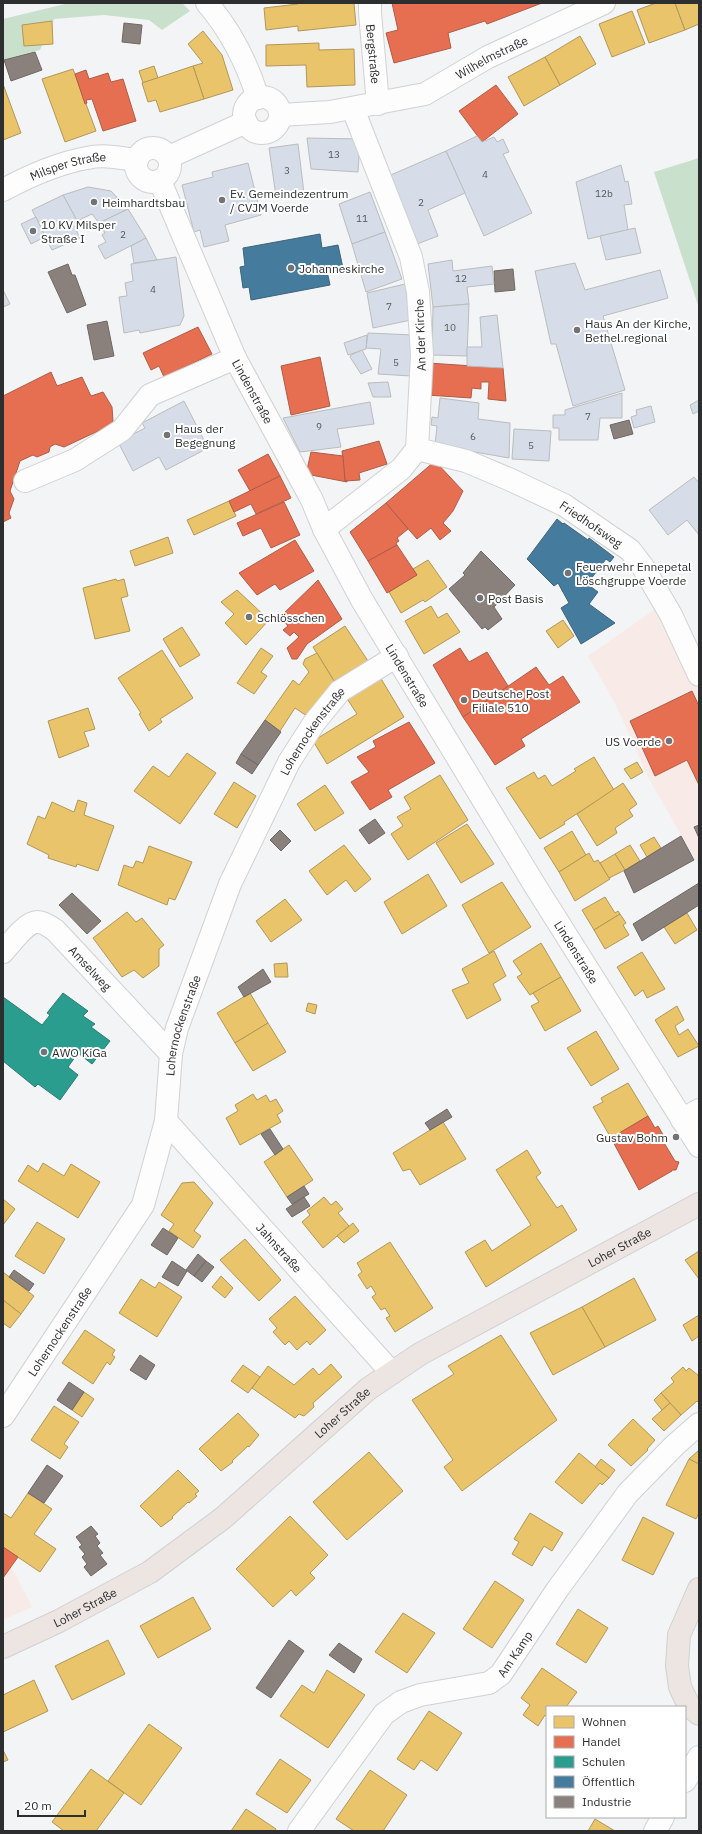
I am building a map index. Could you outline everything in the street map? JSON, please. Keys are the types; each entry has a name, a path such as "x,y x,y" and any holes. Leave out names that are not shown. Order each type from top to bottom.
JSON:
{"main road":[{"name":"Loher Straße","path":"3,1647 59,1621 150,1572 223,1518 368,1389 420,1354 699,1204"},
{"path":"699,1589 678,1635 677,1666 680,1687 689,1706 699,1714"}],"street":[{"path":"207,3 222,22 235,43 250,72 258,98"},
{"name":"Bergstraße","path":"370,3 378,104"},
{"name":"Wilhelmstraße","path":"378,104 425,94 488,56 604,3"},
{"path":"258,98 268,99 277,105 280,115 276,127 265,133 255,132 246,122 244,115 246,108 251,102 258,98"},
{"path":"280,115 330,112 378,104"},
{"name":"An der Kirche","path":"353,109 411,258 418,292 422,355 417,449"},
{"path":"169,157 246,122"},
{"path":"152,148 162,150 169,157 171,166 170,170 165,178 160,181 149,182 144,180 137,171 137,160 142,152 152,148"},
{"name":"Milsper Straße","path":"3,190 65,164 88,157 102,156 137,160"},
{"name":"Lindenstraße","path":"160,181 235,358 312,500 324,528 362,600 534,884 690,1115 699,1146"},
{"path":"25,481 75,460 122,430 150,395 235,358"},
{"path":"324,528 401,468 417,449"},
{"name":"Friedhofsweg","path":"417,449 466,461 564,504 630,550 643,567 670,615 699,675"},
{"name":"Lohernockenstraße","path":"3,1416 143,1205 166,1121 171,1054 177,1028 230,884 289,762 314,723 340,691 396,656"},
{"name":"Amselweg","path":"3,952 28,924 37,921 55,930 171,1054"},
{"name":"Jahnstraße","path":"166,1121 392,1373"},
{"name":"Am Kamp","path":"299,1831 384,1714 400,1702 420,1695 489,1683 501,1674 557,1590 628,1493 675,1445 699,1424"},
{"path":"686,1778 699,1757"},
{"path":"655,1831 662,1818"}],"shaded area":[{"path":"661,605 699,682 699,866 647,775 615,703 588,656"},
{"path":"3,1563 13,1570 32,1607 3,1620"}],"green space":[{"path":"69,3 182,3 190,11 162,30 149,20 104,15 54,19 40,50 3,60 3,19"},
{"path":"699,158 699,308 654,172"}],"building: Wohnen":[{"path":"298,3 354,3 356,25 298,31 298,26 266,30 264,8"},
{"path":"656,3 675,3 685,30 649,43 637,10"},
{"path":"675,3 699,3 699,24 685,30"},
{"path":"632,11 645,44 612,57 599,24"},
{"path":"52,21 53,44 24,46 22,25"},
{"path":"203,31 222,55 233,90 204,99 193,66 203,63 188,44"},
{"path":"580,36 596,64 560,85 545,57"},
{"path":"319,43 319,50 354,49 355,85 307,87 306,65 266,66 266,45"},
{"path":"545,57 560,85 524,106 508,77"},
{"path":"154,66 158,78 143,83 139,71"},
{"path":"193,66 204,99 160,112 156,100 148,102 142,83"},
{"path":"73,69 96,131 65,142 42,79"},
{"path":"3,84 21,133 3,140"},
{"path":"229,501 236,516 194,535 187,520"},
{"path":"168,537 173,553 135,566 130,551"},
{"path":"428,560 447,587 425,602 423,600 401,613 389,592 417,575 413,569"},
{"path":"116,579 117,581 124,579 128,596 121,598 130,631 95,639 83,588"},
{"name":"Schlösschen","path":"237,590 269,620 246,645 225,623 234,614 221,602"},
{"path":"431,606 438,618 447,613 460,632 424,654 405,621"},
{"path":"563,620 574,636 558,648 546,631"},
{"path":"345,626 368,661 334,681 313,647"},
{"path":"182,627 200,655 180,667 163,639"},
{"path":"261,648 273,656 261,672 267,676 254,694 237,683"},
{"path":"162,650 193,698 160,719 162,722 149,731 139,714 141,713 118,678"},
{"path":"317,653 334,681 310,718 295,708 280,731 265,720 293,680 299,685 309,672 303,664 305,659"},
{"path":"380,677 404,717 327,764 313,741 357,714 346,697"},
{"path":"88,708 95,729 84,732 89,746 59,758 48,721"},
{"path":"187,753 216,773 180,824 134,791 153,766 169,777"},
{"path":"594,757 614,790 564,822 565,824 540,839 506,788 534,772 538,779 545,775 552,786 576,771 574,769"},
{"path":"637,762 643,772 631,779 624,769"},
{"path":"440,775 468,820 408,860 391,834 403,826 397,817 411,809 404,797"},
{"path":"234,782 256,796 237,828 214,814"},
{"path":"623,783 637,804 629,810 633,816 615,828 617,833 597,846 577,814"},
{"path":"325,785 344,813 315,831 297,804"},
{"path":"78,800 87,803 84,815 114,826 98,871 77,864 76,867 48,858 49,855 27,844 38,816 45,819 52,802 74,812"},
{"path":"467,824 494,864 461,883 436,843"},
{"path":"572,831 586,855 559,872 544,848"},
{"path":"654,837 661,848 647,857 640,845"},
{"path":"344,845 371,879 355,892 346,880 327,895 309,871"},
{"path":"630,845 640,861 625,870 615,854"},
{"path":"149,846 192,862 175,900 169,898 167,905 118,885 124,865 133,868 136,861 143,863"},
{"path":"589,853 594,862 598,860 610,879 575,901 559,872"},
{"path":"615,854 625,870 609,878 600,863"},
{"path":"428,874 447,906 402,934 384,902"},
{"path":"502,882 531,927 489,953 462,905"},
{"path":"605,897 615,913 618,911 620,914 594,930 582,910"},
{"path":"285,899 302,920 271,942 256,921"},
{"path":"127,912 136,922 142,918 164,945 159,949 159,966 143,978 134,970 122,977 93,938"},
{"path":"687,913 697,930 675,944 664,927"},
{"path":"620,914 626,923 623,925 629,935 605,949 594,930"},
{"path":"541,943 561,977 530,995 517,977 522,974 513,961"},
{"path":"494,951 506,976 493,984 501,1000 467,1019 452,990 469,983 462,969"},
{"path":"642,952 665,989 647,998 643,990 635,996 617,967"},
{"path":"287,963 288,977 275,977 274,964"},
{"path":"561,977 581,1011 545,1031 531,1006 539,1002 533,993"},
{"path":"250,993 268,1023 235,1043 217,1013"},
{"path":"308,1003 317,1005 315,1014 306,1011"},
{"path":"677,1006 684,1020 675,1026 679,1035 688,1029 699,1046 678,1057 655,1020"},
{"path":"268,1023 286,1052 253,1071 235,1043"},
{"path":"596,1031 619,1069 591,1086 567,1048"},
{"path":"628,1083 648,1116 611,1138 593,1107 603,1102 601,1098"},
{"path":"253,1094 257,1100 266,1095 270,1102 276,1099 283,1111 277,1115 281,1122 240,1145 226,1118 238,1111 235,1105"},
{"path":"443,1122 466,1159 420,1185 410,1169 403,1171 393,1153"},
{"path":"289,1145 313,1180 287,1197 264,1162"},
{"path":"527,1150 541,1173 536,1177 557,1208 562,1205 577,1230 486,1287 465,1252 485,1240 492,1251 531,1225 496,1170"},
{"path":"43,1163 64,1176 71,1164 100,1182 78,1218 18,1181 28,1165 38,1172"},
{"path":"194,1182 213,1203 194,1231 201,1236 193,1248 169,1231 174,1224 161,1215 182,1183"},
{"path":"324,1197 331,1205 336,1201 343,1209 338,1213 349,1226 323,1248 302,1222 310,1215 307,1211"},
{"path":"3,1199 15,1209 3,1225"},
{"path":"37,1222 65,1239 44,1274 15,1256"},
{"path":"353,1223 359,1231 344,1243 337,1236"},
{"path":"245,1239 281,1280 259,1301 220,1260"},
{"path":"390,1242 433,1308 395,1332 386,1318 390,1316 385,1308 381,1310 372,1297 376,1294 371,1286 367,1289 358,1275 362,1272 357,1263"},
{"path":"699,1251 699,1279 685,1260"},
{"path":"3,1272 34,1296 21,1314 3,1300"},
{"path":"221,1276 233,1288 225,1298 212,1287"},
{"path":"634,1278 656,1320 605,1347 582,1307"},
{"path":"141,1279 155,1288 159,1282 182,1297 157,1337 119,1313"},
{"path":"295,1296 326,1330 310,1345 307,1341 297,1350 289,1341 285,1345 273,1332 277,1328 269,1319"},
{"path":"3,1300 21,1314 10,1328 3,1323"},
{"path":"582,1307 605,1347 553,1375 530,1333"},
{"path":"699,1315 699,1336 692,1341 683,1325"},
{"path":"85,1330 115,1350 112,1355 115,1357 110,1365 107,1362 93,1384 62,1363"},
{"path":"501,1335 557,1420 462,1491 444,1467 453,1460 412,1400 454,1374 448,1366"},
{"path":"331,1364 342,1377 313,1403 314,1407 304,1416 299,1414 295,1418 252,1388 268,1366 294,1385 313,1368 319,1375"},
{"path":"243,1365 260,1377 248,1393 231,1381"},
{"path":"683,1367 686,1371 689,1368 699,1376 699,1403 697,1401 681,1415 661,1393 674,1382 671,1378"},
{"path":"84,1392 94,1399 82,1417 72,1410"},
{"path":"661,1393 670,1403 662,1410 654,1400"},
{"path":"670,1403 681,1415 664,1431 652,1419"},
{"path":"54,1406 79,1422 64,1444 68,1447 60,1459 31,1440"},
{"path":"238,1413 259,1435 249,1447 248,1446 232,1461 233,1462 221,1471 199,1449"},
{"path":"633,1419 655,1440 647,1449 648,1450 631,1466 608,1445"},
{"path":"699,1450 699,1464 689,1459"},
{"path":"369,1452 403,1491 347,1540 313,1502"},
{"path":"579,1453 609,1478 602,1485 600,1483 582,1504 555,1482"},
{"path":"601,1459 615,1470 609,1478 595,1467"},
{"path":"689,1459 699,1464 699,1513 696,1519 666,1505"},
{"path":"178,1470 199,1491 195,1494 197,1496 189,1503 188,1502 172,1517 173,1518 161,1527 140,1506"},
{"path":"28,1493 52,1509 34,1534 56,1549 40,1572 3,1547 3,1513 11,1518"},
{"path":"530,1513 563,1533 552,1551 544,1546 532,1566 512,1554 519,1542 514,1539"},
{"path":"290,1516 328,1555 310,1573 315,1578 296,1596 291,1590 273,1607 236,1569"},
{"path":"643,1517 674,1533 653,1575 622,1560"},
{"path":"495,1581 524,1600 492,1648 463,1629"},
{"path":"193,1597 211,1629 158,1658 140,1626"},
{"path":"578,1609 608,1628 586,1663 556,1644"},
{"path":"403,1613 435,1633 407,1673 375,1652"},
{"path":"108,1640 125,1674 72,1700 55,1666"},
{"path":"542,1668 577,1692 567,1706 546,1706 546,1716 545,1715 538,1726 523,1715 530,1705 521,1698"},
{"path":"327,1670 365,1695 328,1748 280,1716 302,1685 314,1693"},
{"path":"34,1680 48,1711 3,1732 3,1695"},
{"path":"429,1711 462,1733 437,1771 421,1760 414,1770 397,1759"},
{"path":"149,1724 182,1748 141,1805 108,1781"},
{"path":"3,1750 8,1760 3,1762"},
{"path":"280,1759 311,1780 287,1813 256,1794"},
{"path":"91,1769 124,1793 96,1831 64,1831 52,1822"},
{"path":"370,1770 407,1795 383,1831 354,1831 336,1819"},
{"path":"246,1809 276,1829 275,1831 231,1831"},
{"path":"595,1819 615,1831 588,1831"}],"building: Handel":[{"path":"392,3 542,3 487,24 485,21 448,33 451,48 394,63 386,33 398,30"},
{"path":"86,70 89,79 108,73 111,82 123,79 136,121 103,131 92,99 86,100 87,103 85,104 75,74"},
{"path":"496,85 518,114 482,142 459,111"},
{"path":"198,327 212,354 164,377 159,366 151,370 143,353"},
{"path":"320,357 330,406 291,415 281,366"},
{"path":"428,363 503,368 506,401 488,399 489,382 481,382 481,389 472,388 471,398 427,395"},
{"path":"51,372 57,386 82,377 91,396 103,392 112,407 113,421 111,425 64,447 55,444 50,447 49,452 37,457 33,455 20,461 10,491 14,499 9,513 11,518 3,522 3,396"},
{"path":"379,441 387,464 359,473 360,480 345,481 342,451"},
{"path":"311,452 343,456 345,481 347,480 347,482 306,474"},
{"path":"268,454 280,476 250,491 238,470"},
{"path":"435,461 463,491 453,511 443,523 451,531 440,540 431,528 417,539 386,503"},
{"path":"280,476 291,498 256,514 251,504 234,512 229,501"},
{"path":"284,502 300,535 271,548 261,528 243,536 237,523"},
{"path":"386,503 408,529 397,538 399,541 396,543 397,545 368,561 350,532"},
{"path":"295,540 314,571 280,590 275,584 257,595 239,573"},
{"path":"397,545 417,575 387,593 368,561"},
{"path":"318,580 342,619 307,644 297,659 292,659 287,648 299,637 294,632 290,636 283,630 288,626 280,617"},
{"path":"460,648 469,662 487,652 508,686 463,717 433,665"},
{"path":"536,667 549,685 563,676 580,702 521,739 525,746 495,765 463,717"},
{"name":"US Voerde","path":"692,691 699,706 699,785 687,760 655,776 630,721"},
{"path":"409,722 435,763 388,790 392,797 370,810 351,782 369,772 357,757 376,747 373,741"},
{"path":"648,1116 655,1128 658,1126 666,1140 663,1141 675,1161 679,1162 676,1170 672,1170 639,1190 611,1138"},
{"path":"3,1547 18,1557 3,1578"}],"building: Schulen":[{"path":"63,993 88,1011 83,1016 95,1024 91,1027 110,1041 92,1064 78,1053 68,1067 78,1075 60,1100 38,1084 35,1087 3,1061 3,997 42,1025 50,1015 47,1013"}],"building: Öffentlich":[{"name":"Johanneskirche","path":"320,234 322,248 338,245 343,268 327,271 330,285 251,300 249,287 243,288 240,267 245,266 243,248"},
{"name":"Feuerwehr Ennepetal Löschgruppe Voerde","path":"557,519 588,540 589,538 614,557 610,562 606,559 587,584 598,592 589,604 615,623 581,644 561,608 569,603 558,583 554,586 527,559"}],"building: Industrie":[{"path":"124,23 142,25 140,44 122,42"},
{"path":"35,52 42,70 11,81 4,60"},
{"path":"68,264 72,275 75,275 86,305 67,313 48,272"},
{"path":"513,269 515,290 495,292 494,271"},
{"path":"107,321 114,356 94,360 87,325"},
{"path":"629,420 633,434 614,439 610,425"},
{"name":"Post Basis","path":"481,551 515,585 494,607 502,619 488,630 485,627 482,629 449,589 465,575 463,573"},
{"path":"265,720 281,732 258,765 241,754"},
{"path":"241,754 258,765 252,774 236,763"},
{"path":"375,819 385,833 369,844 359,830"},
{"path":"699,825 699,838 694,827"},
{"path":"280,830 291,841 281,851 270,840"},
{"path":"681,836 694,860 634,893 624,871"},
{"path":"699,883 699,905 642,941 633,924"},
{"path":"72,893 101,921 87,934 59,905"},
{"path":"263,969 271,982 244,997 238,987"},
{"path":"447,1109 452,1117 430,1130 425,1123"},
{"path":"270,1129 283,1149 275,1155 261,1134"},
{"path":"304,1186 309,1194 292,1204 287,1197"},
{"path":"304,1197 310,1206 292,1217 286,1209"},
{"path":"163,1228 178,1238 167,1255 151,1245"},
{"path":"198,1254 206,1261 194,1276 186,1270"},
{"path":"172,1261 187,1271 178,1286 162,1277"},
{"path":"206,1261 214,1267 202,1282 194,1276"},
{"path":"14,1270 34,1284 29,1291 9,1277"},
{"path":"140,1355 155,1365 146,1380 130,1370"},
{"path":"69,1382 84,1392 72,1410 57,1400"},
{"path":"47,1465 63,1476 44,1503 28,1493"},
{"path":"91,1526 98,1534 95,1536 100,1543 97,1546 103,1553 100,1555 107,1564 91,1576 84,1567 87,1564 82,1557 85,1554 79,1547 82,1545 76,1537"},
{"path":"289,1640 304,1651 271,1698 256,1688"},
{"path":"339,1643 362,1659 354,1673 329,1655"}],"building: Sonstige":[{"path":"477,136 482,142 494,137 497,142 503,139 509,152 503,154 532,213 484,236 446,151"},
{"path":"307,138 360,139 358,172 311,169"},
{"path":"298,144 304,193 276,196 269,148"},
{"path":"446,151 465,193 428,210 438,236 417,244 384,178"},
{"name":"Ev. Gemeindezentrum / CVJM Voerde","path":"248,163 261,215 225,225 229,241 204,247 200,230 194,232 182,185 213,177 212,172"},
{"path":"621,165 625,182 628,181 632,204 624,205 628,230 588,239 576,182"},
{"name":"Heimhardtsbau","path":"88,187 111,191 128,209 99,223 92,214 77,221 63,195"},
{"path":"370,192 385,232 352,244 339,204"},
{"path":"63,195 80,226 75,228 80,238 52,250 32,210"},
{"path":"128,209 146,238 105,259 98,246 106,242 102,235 105,233 99,223"},
{"name":"10 KV Milsper Straße I","path":"36,217 45,237 31,244 21,224"},
{"path":"635,228 641,253 606,260 600,236"},
{"path":"385,232 402,279 366,292 352,244"},
{"path":"146,238 157,260 134,263 131,246"},
{"path":"176,257 184,316 180,325 140,333 139,330 124,333 119,297 127,296 125,283 133,281 131,264"},
{"path":"452,260 453,271 492,266 494,284 467,287 469,304 433,307 428,264"},
{"name":"Haus An der Kirche, Bethel.regional","path":"575,263 585,290 660,270 668,298 603,316 625,390 573,406 556,344 551,344 535,271"},
{"path":"405,284 411,320 373,328 367,293"},
{"path":"3,290 10,304 3,307"},
{"path":"469,304 467,356 432,355 433,307"},
{"path":"497,315 503,368 467,366 467,347 482,347 480,317"},
{"path":"368,333 413,335 411,376 378,374 381,349 366,348"},
{"path":"367,335 366,349 348,355 344,343"},
{"path":"362,350 372,369 361,374 350,357 351,355"},
{"path":"388,382 391,397 373,397 368,383"},
{"path":"622,393 622,418 600,418 598,440 559,440 559,428 553,428 553,415 565,415 565,410"},
{"path":"440,398 479,403 478,419 510,423 509,458 435,445 437,426 431,425 432,417 438,418"},
{"path":"699,400 699,411 693,414 690,405"},
{"name":"Haus der Begegnung","path":"184,401 208,448 166,470 159,457 133,471 118,442 145,428 142,423"},
{"path":"370,402 374,424 337,429 341,447 300,452 283,418"},
{"path":"651,406 655,422 634,428 631,417 637,415 636,410"},
{"path":"514,429 551,431 549,461 512,459"},
{"path":"694,477 699,483 699,535 687,520 668,535 649,510"}],"place":[{"name":"Ev. Gemeindezentrum / CVJM Voerde","path":"222,200"},
{"name":"Heimhardtsbau","path":"94,202"},
{"name":"10 KV Milsper Straße I","path":"33,231"},
{"name":"Johanneskirche","path":"291,268"},
{"name":"Haus An der Kirche, Bethel.regional","path":"577,330"},
{"name":"Haus der Begegnung","path":"167,435"},
{"name":"Feuerwehr Ennepetal Löschgruppe Voerde","path":"568,573"},
{"name":"Post Basis","path":"480,598"},
{"name":"Schlösschen","path":"249,617"},
{"name":"Deutsche Post Filiale 510","path":"464,700"},
{"name":"US Voerde","path":"669,741"},
{"name":"AWO KiGa","path":"44,1052"},
{"name":"Gustav Bohm","path":"676,1137"}]}
